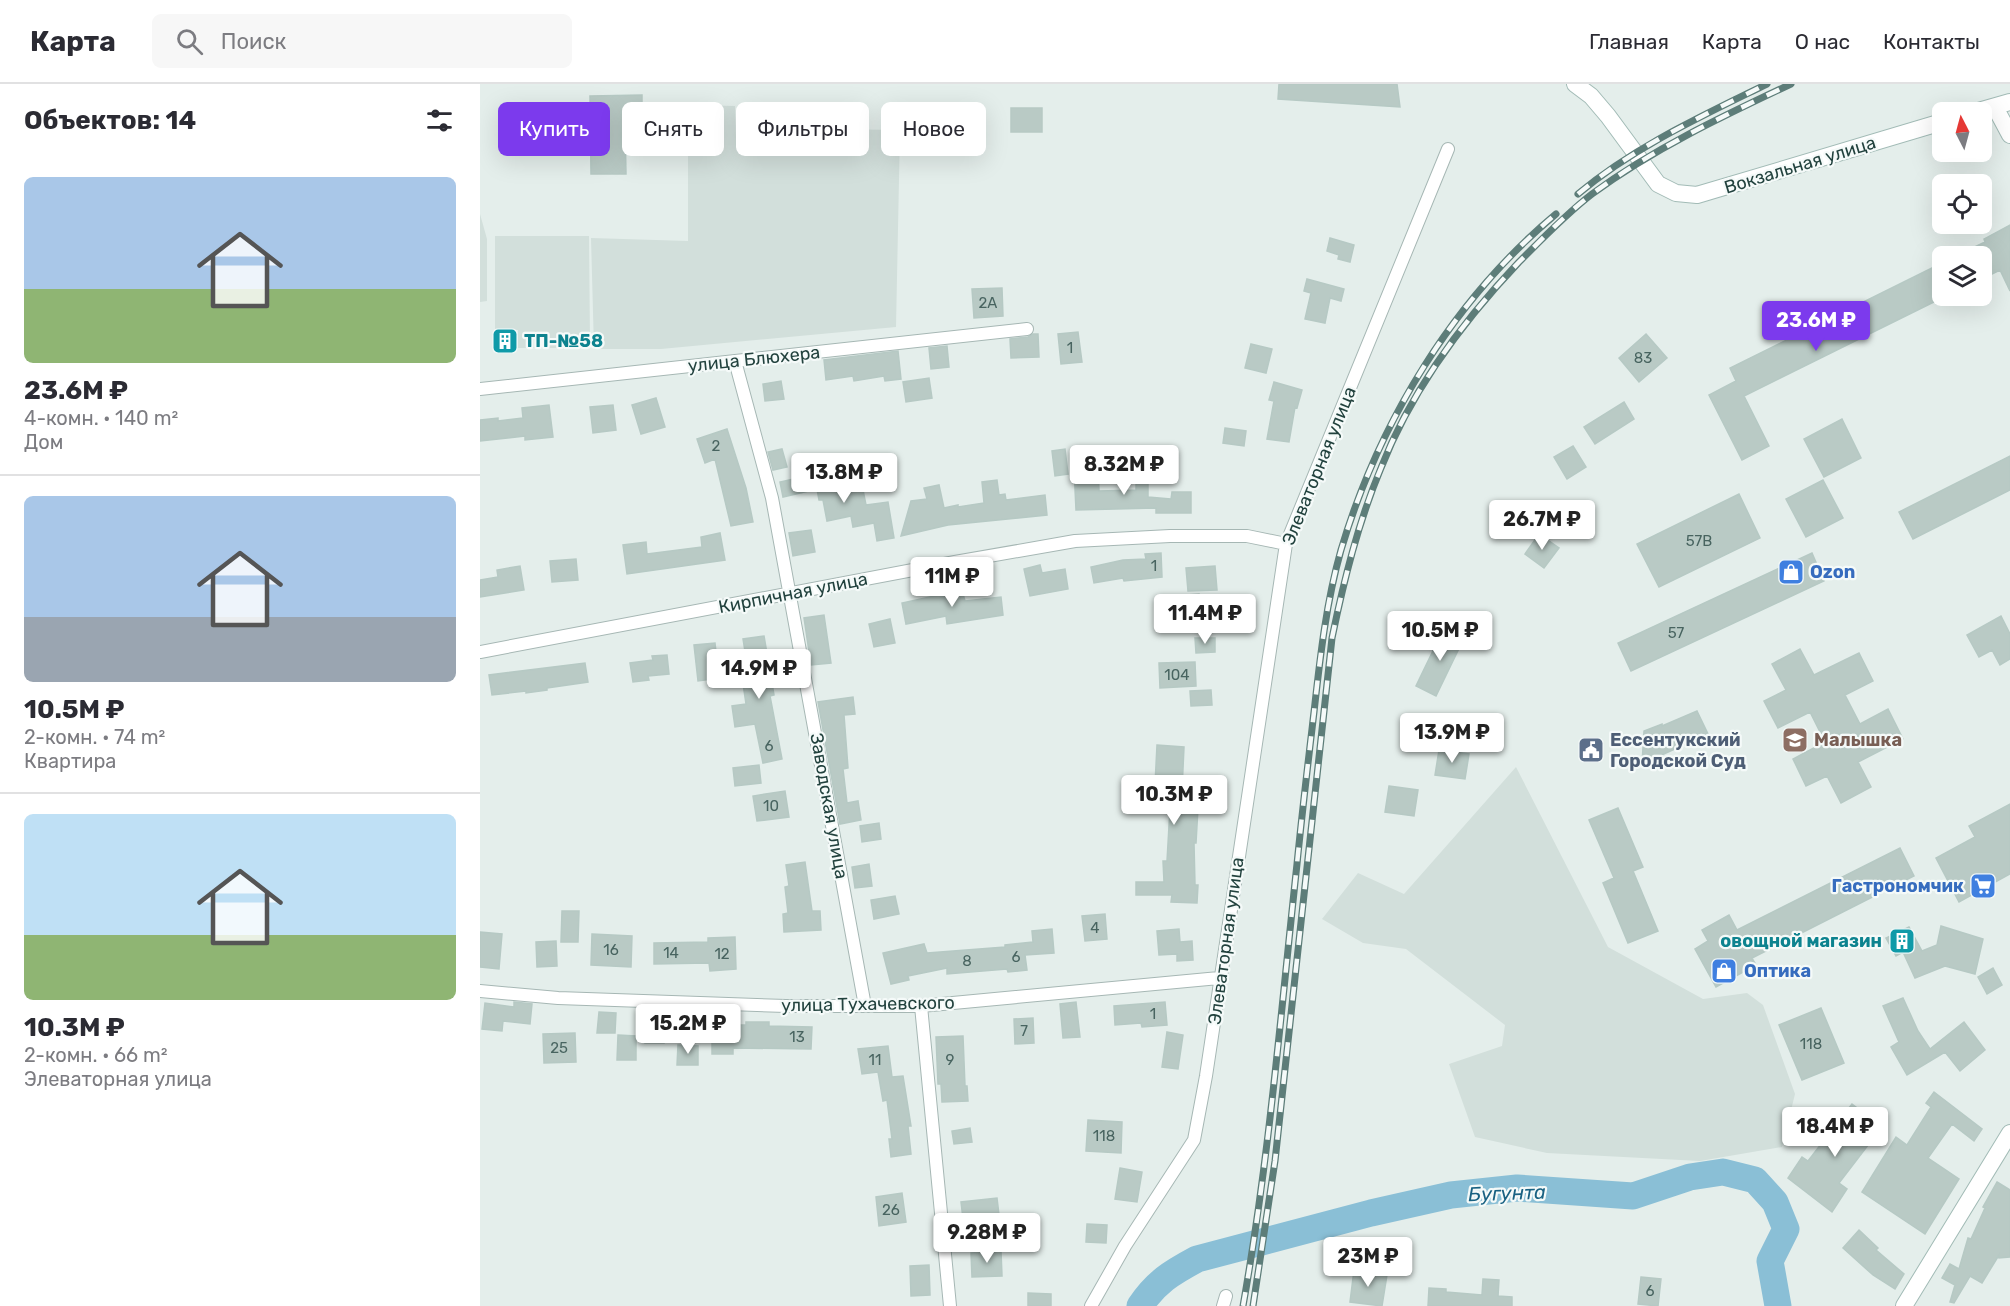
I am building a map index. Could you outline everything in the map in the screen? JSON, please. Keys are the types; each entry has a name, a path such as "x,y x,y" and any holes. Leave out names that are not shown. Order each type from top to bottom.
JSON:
{"street":[{"name":"Вокзальная улица","path":"1575,84 1591,96 1608,116 1658,184 1676,193 1697,195 1932,125"},
{"path":"2002,104 2010,135"},
{"name":"Элеваторная улица","path":"1091,1306 1138,1226 1194,1140 1206,1076 1286,544 1448,149"},
{"name":"улица Блюхера","path":"480,389 1027,329"},
{"name":"Заводская улица","path":"735,361 772,498 865,1006"},
{"name":"Кирпичная улица","path":"480,652 1075,541 1170,536 1247,536 1286,544"},
{"name":"улица Тухачевского","path":"480,991 558,998 786,1006 921,1006 1220,978"},
{"path":"921,1006 950,1306"},
{"path":"1904,1306 2010,1134"}],"shaded area":[{"path":"724,106 735,106 736,156 869,156 869,130 881,130 881,156 899,156 896,327 661,349 594,349 591,238 688,241 688,156 724,156"},
{"path":"480,214 487,239 487,301 480,302"},
{"path":"495,236 589,236 590,343 565,343 565,348 518,348 518,330 495,329"},
{"path":"1516,767 1608,947 1703,999 1747,993 1763,1005 1795,1094 1782,1147 1700,1161 1547,1153 1475,1137 1449,1064 1502,1046 1505,1025 1406,949 1363,943 1322,919 1358,873 1404,894"}],"building":[{"path":"1279,84 1397,84 1400,107 1278,99"},
{"path":"642,95 642,102 622,102 622,156 626,156 626,174 591,174 591,156 610,156 610,102 590,102 590,96"},
{"path":"1011,108 1042,108 1042,132 1011,132"},
{"path":"2010,225 2010,291 2000,270 1992,274 1992,246 1977,246 1985,242 1984,239"},
{"path":"1330,238 1354,245 1350,262 1338,259 1339,255 1327,251"},
{"path":"1932,268 1932,303 1744,396 1769,446 1742,460 1709,395 1736,381 1730,368"},
{"path":"1307,279 1344,289 1341,301 1330,298 1325,323 1305,319 1311,293 1304,291"},
{"path":"1002,288 1003,316 974,318 972,289"},
{"path":"1078,332 1082,362 1061,364 1058,334"},
{"name":"ТП-№58","path":"495,333 515,334 515,349 495,348"},
{"path":"1038,334 1039,357 1011,358 1010,339 1028,337"},
{"path":"1646,334 1667,358 1639,382 1619,358"},
{"path":"1251,344 1272,349 1266,373 1245,368"},
{"path":"947,346 949,367 931,369 929,348"},
{"path":"898,351 901,379 885,381 884,376 854,381 853,376 826,380 824,360"},
{"path":"929,378 932,398 906,402 903,382"},
{"path":"781,381 784,399 765,401 763,384"},
{"path":"1274,382 1302,390 1297,408 1295,407 1289,442 1267,439 1274,401 1269,400"},
{"path":"656,398 665,427 641,434 632,405"},
{"path":"1624,402 1634,419 1595,444 1584,427"},
{"path":"549,405 553,437 525,440 525,436 480,441 480,420 498,418 498,421 523,418 522,408"},
{"path":"613,405 616,430 593,433 590,407"},
{"path":"1842,419 1861,458 1824,477 1804,439"},
{"path":"1225,428 1246,431 1244,446 1223,443"},
{"path":"727,429 746,488 753,522 731,526 715,459 705,463 697,439"},
{"path":"1573,446 1586,467 1567,479 1554,457"},
{"path":"782,449 787,467 773,470 768,452"},
{"path":"1065,449 1068,474 1055,476 1052,451"},
{"path":"2010,456 2010,490 1913,539 1899,512"},
{"path":"1098,467 1099,491 1136,490 1136,481 1148,482 1148,497 1171,499 1172,492 1191,492 1191,513 1156,513 1156,508 1076,510 1074,468"},
{"path":"834,474 838,495 863,490 866,505 888,502 894,538 877,541 874,523 853,527 851,516 827,521 823,500 819,500 817,489 783,497 780,482"},
{"path":"997,480 999,495 1005,494 1006,500 1045,495 1047,515 948,525 901,536 911,501 927,499 924,488 939,485 944,508 958,505 958,507 984,503 982,482"},
{"path":"1823,480 1843,518 1806,537 1786,499"},
{"path":"1739,494 1760,538 1659,587 1637,544"},
{"path":"811,530 815,552 793,556 789,533"},
{"path":"720,533 725,560 627,574 623,545 646,542 647,554 702,547 701,537"},
{"path":"1539,534 1559,548 1544,568 1525,554"},
{"path":"1161,553 1162,577 1124,581 1123,578 1094,583 1091,567 1123,560 1146,559 1145,554"},
{"path":"1812,553 1824,581 1631,671 1618,643"},
{"path":"576,559 578,580 552,582 550,561"},
{"path":"1040,565 1042,573 1065,569 1068,589 1030,596 1024,569"},
{"path":"520,566 524,590 480,597 480,580 498,577 497,570"},
{"path":"1215,566 1217,590 1188,591 1186,568"},
{"path":"962,590 965,601 1001,597 1003,615 947,624 946,616 906,624 902,603"},
{"path":"1199,594 1200,618 1174,619 1173,596"},
{"path":"824,615 831,663 811,665 804,618"},
{"path":"2001,616 2010,634 2010,659 2000,665 1992,650 1979,657 1967,635"},
{"path":"890,619 895,643 874,647 869,624"},
{"path":"1444,628 1464,638 1436,696 1416,686"},
{"path":"764,636 774,695 770,696 782,759 763,763 755,724 735,727 732,706 746,704 742,677 749,676 743,639"},
{"path":"1195,638 1215,638 1215,652 1196,653"},
{"path":"715,643 719,678 698,681 694,645"},
{"path":"1800,649 1814,675 1859,653 1873,681 1845,695 1860,724 1888,709 1903,739 1858,762 1871,787 1841,803 1827,776 1806,786 1793,759 1825,742 1810,712 1778,728 1764,701 1786,690 1772,664"},
{"path":"667,655 669,674 648,676 649,680 633,682 630,663 653,660 652,656"},
{"path":"1195,662 1196,686 1160,688 1159,663"},
{"path":"585,663 588,682 526,693 526,691 492,695 489,675"},
{"path":"1211,690 1212,705 1191,706 1190,691"},
{"path":"853,697 855,714 844,715 848,768 843,769 847,803 858,801 861,820 840,824 818,702"},
{"path":"1697,711 1708,734 1642,764 1644,731"},
{"path":"1157,745 1184,747 1182,790 1204,791 1203,809 1198,808 1196,843 1194,843 1195,885 1198,885 1197,903 1171,902 1172,895 1136,895 1136,882 1164,882 1163,861 1167,861 1170,808 1136,808 1136,784 1155,785"},
{"path":"1439,750 1469,754 1465,779 1435,775"},
{"path":"759,765 761,783 735,786 733,768"},
{"path":"1389,786 1418,790 1414,816 1385,812"},
{"path":"785,791 789,817 757,821 753,796"},
{"path":"2010,804 2010,874 1959,902 1936,858 1975,837 1969,826"},
{"path":"1618,808 1643,867 1633,871 1658,931 1628,943 1603,883 1614,878 1589,820"},
{"path":"879,823 881,839 862,842 860,826"},
{"path":"1900,848 1914,876 1752,958 1756,965 1716,987 1695,949 1708,941 1702,930 1729,915 1737,930"},
{"path":"805,862 812,911 820,911 821,930 784,932 783,914 788,913 785,887 789,886 786,865"},
{"path":"869,864 872,886 855,888 852,867"},
{"path":"895,896 899,914 874,919 871,900"},
{"path":"562,911 579,911 578,942 561,942"},
{"path":"1105,914 1107,939 1085,941 1082,916"},
{"path":"1941,926 1983,939 1975,974 1945,966 1915,978 1903,952 1896,956 1886,938 1909,927 1922,951 1937,945"},
{"path":"1052,929 1054,953 1025,955 1027,970 1008,972 1007,969 947,974 947,968 908,976 909,980 891,984 883,953 924,944 927,953 1005,947 1005,945 1033,942 1032,931"},
{"path":"1179,929 1180,942 1192,941 1193,960 1177,961 1177,954 1159,955 1157,931"},
{"path":"480,932 502,934 499,969 480,967"},
{"path":"592,934 632,936 631,967 591,965"},
{"path":"735,937 736,969 710,971 709,963 654,964 654,943 708,942 708,938"},
{"path":"556,941 557,966 537,967 536,942"},
{"path":"1993,968 2002,985 1987,994 1978,977"},
{"path":"1903,998 1918,1031 1930,1049 1964,1022 1985,1050 1960,1071 1945,1052 1907,1075 1891,1047 1899,1042 1883,1006"},
{"path":"514,1002 532,1004 530,1024 503,1021 502,1031 482,1029 485,1003 514,1007"},
{"path":"1076,1002 1080,1037 1063,1038 1060,1004"},
{"path":"1165,1002 1167,1025 1142,1027 1141,1023 1115,1025 1114,1006"},
{"path":"1821,1008 1844,1063 1802,1080 1779,1025"},
{"path":"599,1012 616,1013 615,1033 597,1033"},
{"path":"646,1017 664,1018 664,1043 645,1043"},
{"path":"1033,1018 1034,1043 1015,1044 1014,1019"},
{"path":"746,1022 769,1022 769,1026 812,1027 811,1049 733,1048 733,1054 712,1054 712,1025 746,1025"},
{"path":"1167,1032 1183,1035 1178,1069 1162,1067"},
{"path":"575,1033 576,1062 544,1063 543,1034"},
{"path":"618,1035 636,1036 636,1060 617,1060"},
{"path":"963,1036 965,1086 967,1086 968,1101 942,1102 941,1084 938,1084 936,1037"},
{"path":"678,1045 698,1046 698,1065 677,1065"},
{"path":"888,1046 892,1077 903,1076 911,1126 908,1126 911,1154 891,1157 889,1139 892,1139 887,1100 883,1101 878,1072 862,1074 858,1049"},
{"path":"1934,1092 1982,1129 1974,1141 1952,1124 1928,1158 1959,1179 1925,1234 1862,1192 1896,1137 1907,1145 1931,1107 1926,1103"},
{"path":"1852,1104 1882,1127 1839,1183 1847,1189 1832,1212 1788,1178 1802,1157 1808,1161"},
{"path":"1088,1120 1122,1122 1121,1153 1086,1151"},
{"path":"970,1128 972,1142 954,1144 952,1131"},
{"path":"1120,1168 1142,1172 1137,1202 1115,1199"},
{"path":"1997,1182 2010,1190 2010,1257 1999,1258 1999,1255 1982,1283 1970,1276 1954,1303 1950,1302 1955,1285 1942,1278 1950,1264 1959,1269 1968,1238 1971,1239 1985,1208 1983,1207"},
{"path":"902,1193 906,1222 879,1226 876,1197"},
{"path":"997,1198 1000,1223 964,1227 961,1202"},
{"path":"1087,1224 1107,1225 1106,1243 1086,1242"},
{"path":"1859,1230 1878,1248 1876,1250 1904,1274 1895,1289 1873,1275 1843,1248"},
{"path":"1001,1251 1002,1276 972,1277 971,1253"},
{"path":"929,1265 930,1295 911,1296 910,1266"},
{"path":"1354,1270 1387,1275 1382,1306 1350,1302"},
{"path":"1641,1277 1661,1279 1658,1306 1638,1304"},
{"path":"1483,1279 1499,1280 1498,1296 1512,1297 1512,1306 1428,1306 1429,1288 1482,1295"},
{"path":"1028,1293 1051,1294 1051,1306 1028,1306"}],"waterway":[{"name":"Бугунта","path":"1140,1306 1152,1290 1165,1279 1197,1259 1371,1213 1451,1195 1517,1188 1633,1196 1690,1177 1723,1172 1755,1180 1775,1202 1786,1229 1770,1261 1778,1306"}],"railway":[{"path":"1578,194 1645,147 1693,120 1767,84"},
{"path":"1253,1306 1275,1161 1332,638 1359,531 1393,439 1440,358 1478,308 1519,262 1573,210 1639,162 1714,121 1791,84"},
{"path":"1243,1306 1267,1141 1321,651 1327,610 1341,550 1376,456 1424,366 1484,285 1556,214"}],"place":[{"name":"ТП-№58","path":"505,341"},
{"name":"Ozon","path":"1791,572"},
{"name":"Малышка","path":"1795,740"},
{"name":"Ессентукский Городской Суд","path":"1591,750"},
{"name":"Гастрономчик","path":"1983,886"},
{"name":"овощной магазин","path":"1902,941"},
{"name":"Оптика","path":"1724,971"}]}
